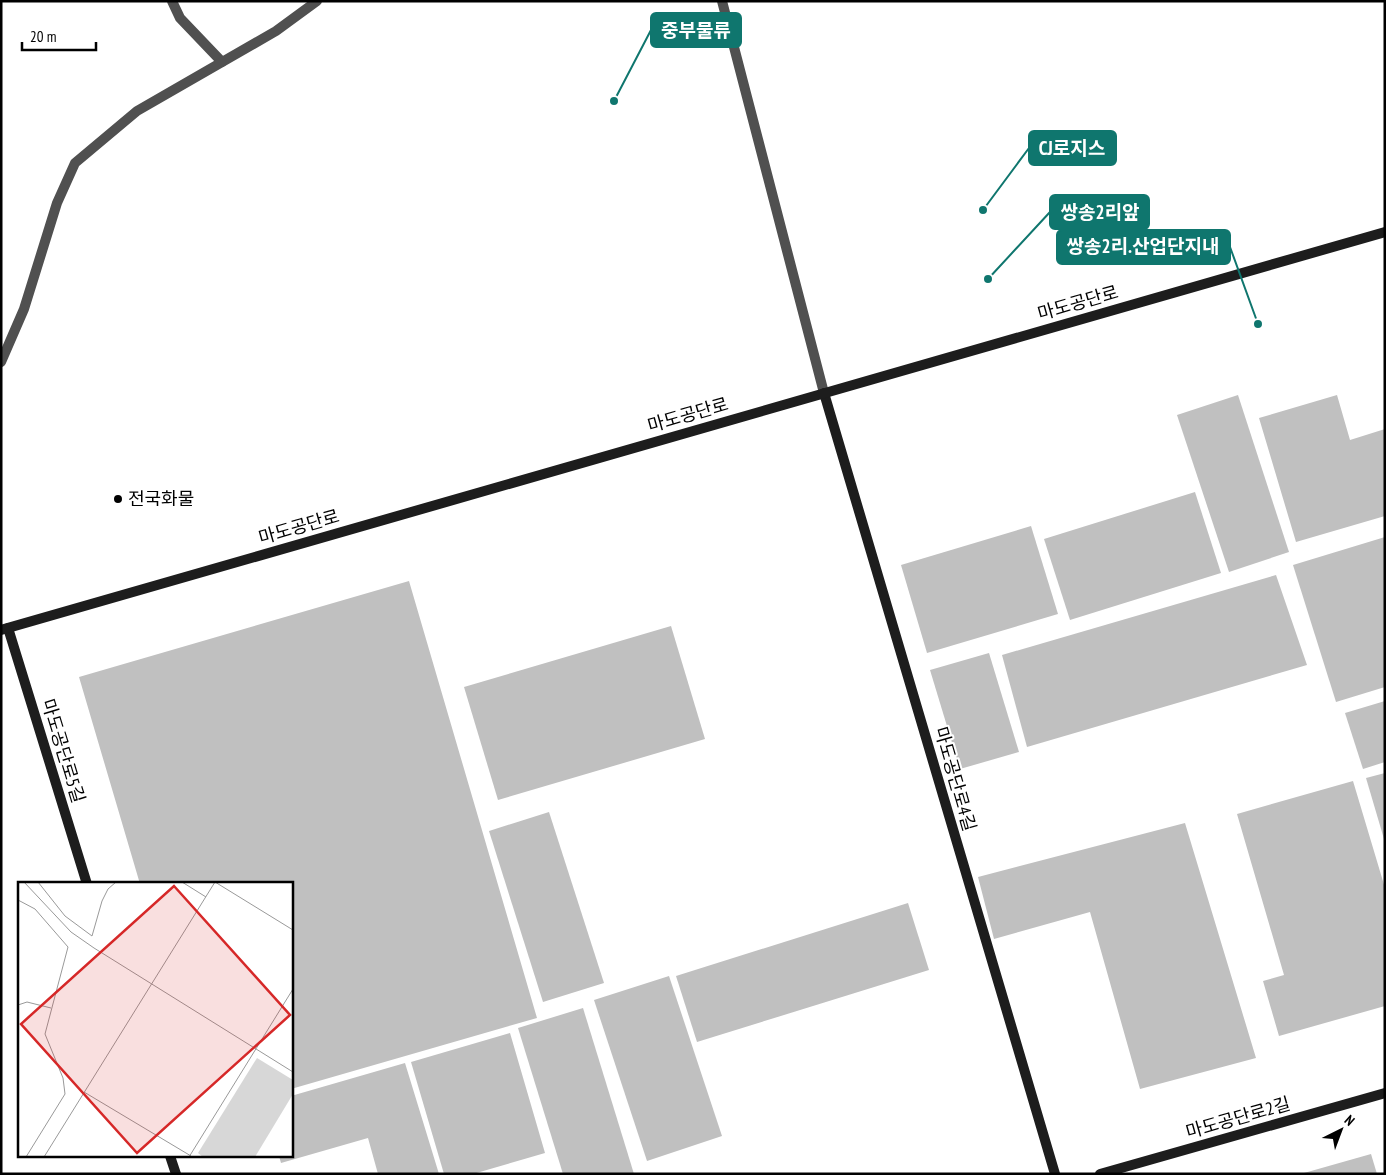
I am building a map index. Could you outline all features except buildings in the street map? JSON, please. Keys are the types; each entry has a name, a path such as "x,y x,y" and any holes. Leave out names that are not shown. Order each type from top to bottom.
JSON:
{"main road":[{"name":"마도공단로","path":"5,629 1385,232"},
{"name":"마도공단로4길","path":"824,393 1055,1174"},
{"name":"마도공단로5길","path":"5,629 86,882"},
{"name":"마도공단로2길","path":"1100,1174 1385,1094"},
{"path":"171,1158 176,1174"}],"street":[{"path":"172,1 180,18 222,62"},
{"path":"1,362 24,309 57,203 75,163 137,111 276,31 317,1"},
{"path":"722,1 824,393"}],"place":[{"name":"중부물류","path":"614,101"},
{"name":"CJ로지스","path":"983,210"},
{"name":"쌍송2리앞","path":"988,279"},
{"name":"쌍송2리.산업단지내","path":"1258,324"},
{"name":"전국화물","path":"118,499"}]}
